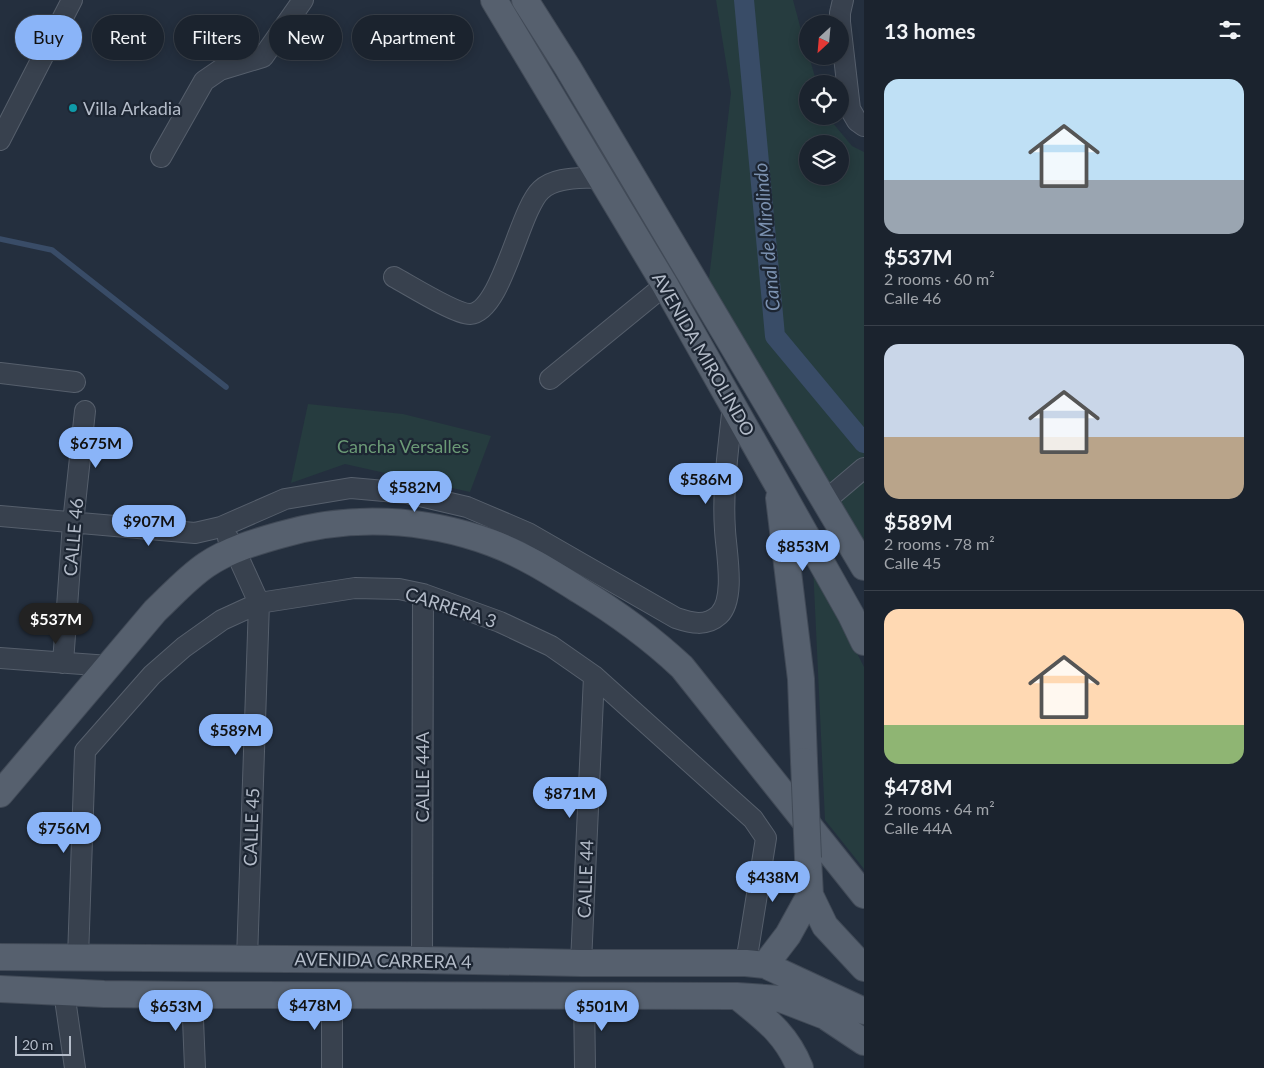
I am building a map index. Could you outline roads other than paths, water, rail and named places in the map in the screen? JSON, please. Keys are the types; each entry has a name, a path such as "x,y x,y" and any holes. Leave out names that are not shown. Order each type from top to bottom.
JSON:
{"main road":[{"name":"AVENIDA MIROLINDO","path":"494,0 665,285 778,485 801,679 810,895"},
{"name":"AVENIDA MIROLINDO","path":"525,0 573,77 864,567"},
{"path":"778,485 851,615 864,642"},
{"path":"0,794 156,611 183,584 207,564 235,550 294,531 326,524 358,521 424,525 493,543 522,557 605,606 655,642 682,667 864,895"},
{"path":"756,964 788,936 810,895"},
{"path":"810,895 825,926 864,968"},
{"name":"AVENIDA CARRERA 4","path":"0,957 756,964 864,1012"},
{"name":"AVENIDA CARRERA 4","path":"0,989 192,995 737,996 781,999 824,1016 864,1042"},
{"path":"737,996 775,1027 794,1052 800,1068"}],"street":[{"path":"0,140 72,0"},
{"path":"161,157 204,81 220,70 263,57 303,0"},
{"path":"843,0 840,22 850,108 858,120"},
{"path":"394,277 456,310 470,314 479,310 488,301 506,268 531,204 541,190 556,181 600,177"},
{"path":"550,379 665,285"},
{"path":"0,373 74,382"},
{"path":"0,516 195,533 221,527 285,499 351,488 406,493 467,507 528,534 676,618 696,624 708,622 720,614 727,598 729,582 724,504 733,404"},
{"name":"CALLE 46","path":"63,663 73,523 85,410"},
{"path":"825,501 861,470"},
{"name":"CALLE 45","path":"221,527 235,550 259,603 247,959"},
{"name":"CARRERA 3","path":"78,958 85,751 152,675 184,647 222,620 259,603 355,588 400,589 423,594 500,622 551,646 594,676 752,819 766,838 756,964"},
{"name":"CALLE 44A","path":"422,960 423,594"},
{"path":"0,658 109,666"},
{"name":"CALLE 44","path":"582,963 594,676"},
{"path":"64,992 75,1068"},
{"path":"332,994 332,1068"},
{"path":"192,995 195,1068"},
{"path":"584,996 585,1068"}],"waterway":[{"name":"Canal de Mirolindo","path":"744,0 775,336 864,443"},
{"path":"0,239 52,250 226,387"}],"place":[{"name":"Villa Arkadia","path":"73,108"}],"park label":[{"name":"Cancha Versalles","path":"403,446"}]}
